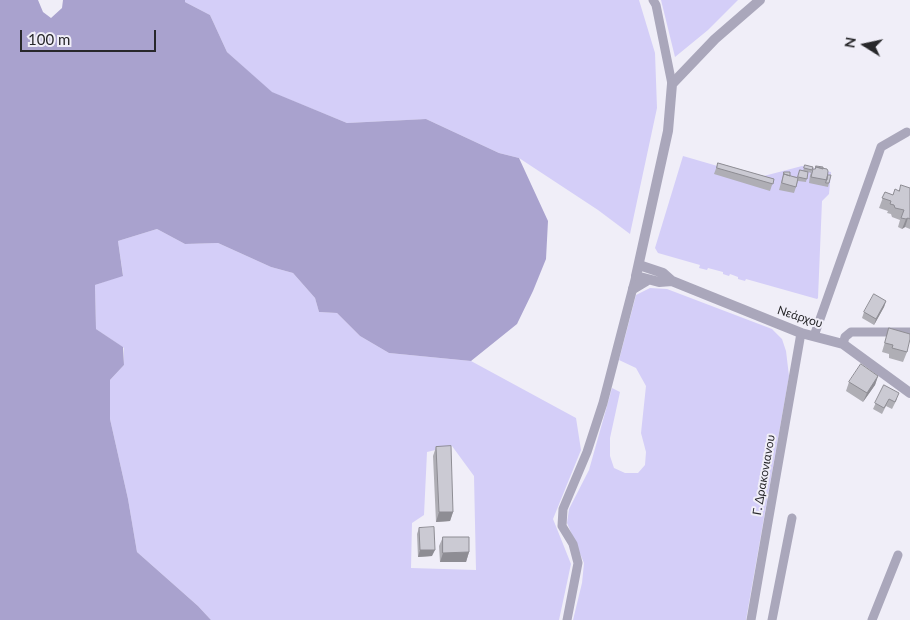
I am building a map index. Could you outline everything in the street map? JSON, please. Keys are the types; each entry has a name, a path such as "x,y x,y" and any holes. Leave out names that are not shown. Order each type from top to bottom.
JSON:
{"street":[{"path":"567,620 578,563 572,544 562,526 563,510 587,452 603,403 639,265 668,131 672,84 656,5 653,0"},
{"path":"672,84 715,39 760,0"},
{"path":"814,336 881,147 907,132"},
{"path":"642,252 651,268"},
{"name":"Νεάρχου","path":"639,265 663,273 672,281 801,333 843,344 910,393"},
{"name":"Νεάρχου","path":"636,276 659,282 672,281"},
{"path":"633,289 648,280"},
{"path":"843,344 844,337 851,332 910,332"},
{"name":"Γ. Δρακονιανου","path":"751,620 801,333"},
{"path":"772,620 792,518"},
{"path":"872,620 898,554"}],"shaded area":[{"path":"0,0 38,0 43,12 51,18 62,8 63,0 185,0 185,2 210,15 227,52 272,92 347,123 426,119 499,153 519,158 548,221 546,259 517,324 471,361 389,353 360,336 337,313 319,312 315,298 293,273 271,267 218,243 185,244 157,229 118,241 123,276 95,285 96,329 123,347 124,365 110,380 110,419 128,499 137,552 198,606 211,620 0,620"},
{"path":"185,0 639,0 655,53 657,108 630,234 598,210 519,158 499,153 426,119 347,123 271,92 227,52 210,15 185,2"},
{"path":"661,0 738,0 708,30 675,57"},
{"path":"683,156 760,177 802,166 831,172 829,194 822,201 817,299 746,279 745,281 730,274 729,276 723,274 723,272 708,268 707,270 699,268 700,265 658,253 655,248"},
{"path":"157,229 185,244 218,243 271,267 293,273 315,298 319,312 337,313 360,336 389,353 471,361 576,418 581,450 553,519 571,564 559,620 211,620 198,606 137,552 128,499 110,419 110,380 124,365 124,348 96,329 95,285 123,275 118,241","holes":["452,446 474,476 476,570 411,568 412,523 424,515 427,452"]},
{"path":"650,288 667,289 772,329 782,339 786,351 789,376 746,620 573,620 582,583 584,563 567,523 569,509 589,470 612,388 620,392 610,438 610,456 614,468 625,473 638,473 645,465 646,452 641,433 646,386 636,368 619,360 636,295"}],"building":[{"path":"718,163 774,179 773,184 717,168"},
{"path":"805,165 813,167 812,170 804,168"},
{"path":"816,167 827,169 827,180 811,177 813,169"},
{"path":"800,170 808,172 807,179 798,177"},
{"path":"784,172 790,172 790,176 784,174"},
{"path":"784,174 798,178 796,187 782,183"},
{"path":"828,175 831,175 829,183 826,183"},
{"path":"901,185 910,188 910,219 901,218 904,210 895,208 894,205 890,204 891,201 882,198 885,192 893,195 895,189 899,191"},
{"path":"874,294 886,301 876,319 864,312"},
{"path":"889,328 910,334 907,352 892,348 893,345 885,343"},
{"path":"861,364 878,376 867,393 849,382"},
{"path":"884,385 899,393 895,402 889,399 884,408 875,403"},
{"path":"451,446 453,512 439,512 436,447"},
{"path":"434,527 435,550 420,550 419,528"},
{"path":"443,537 469,537 469,552 443,553"}]}
